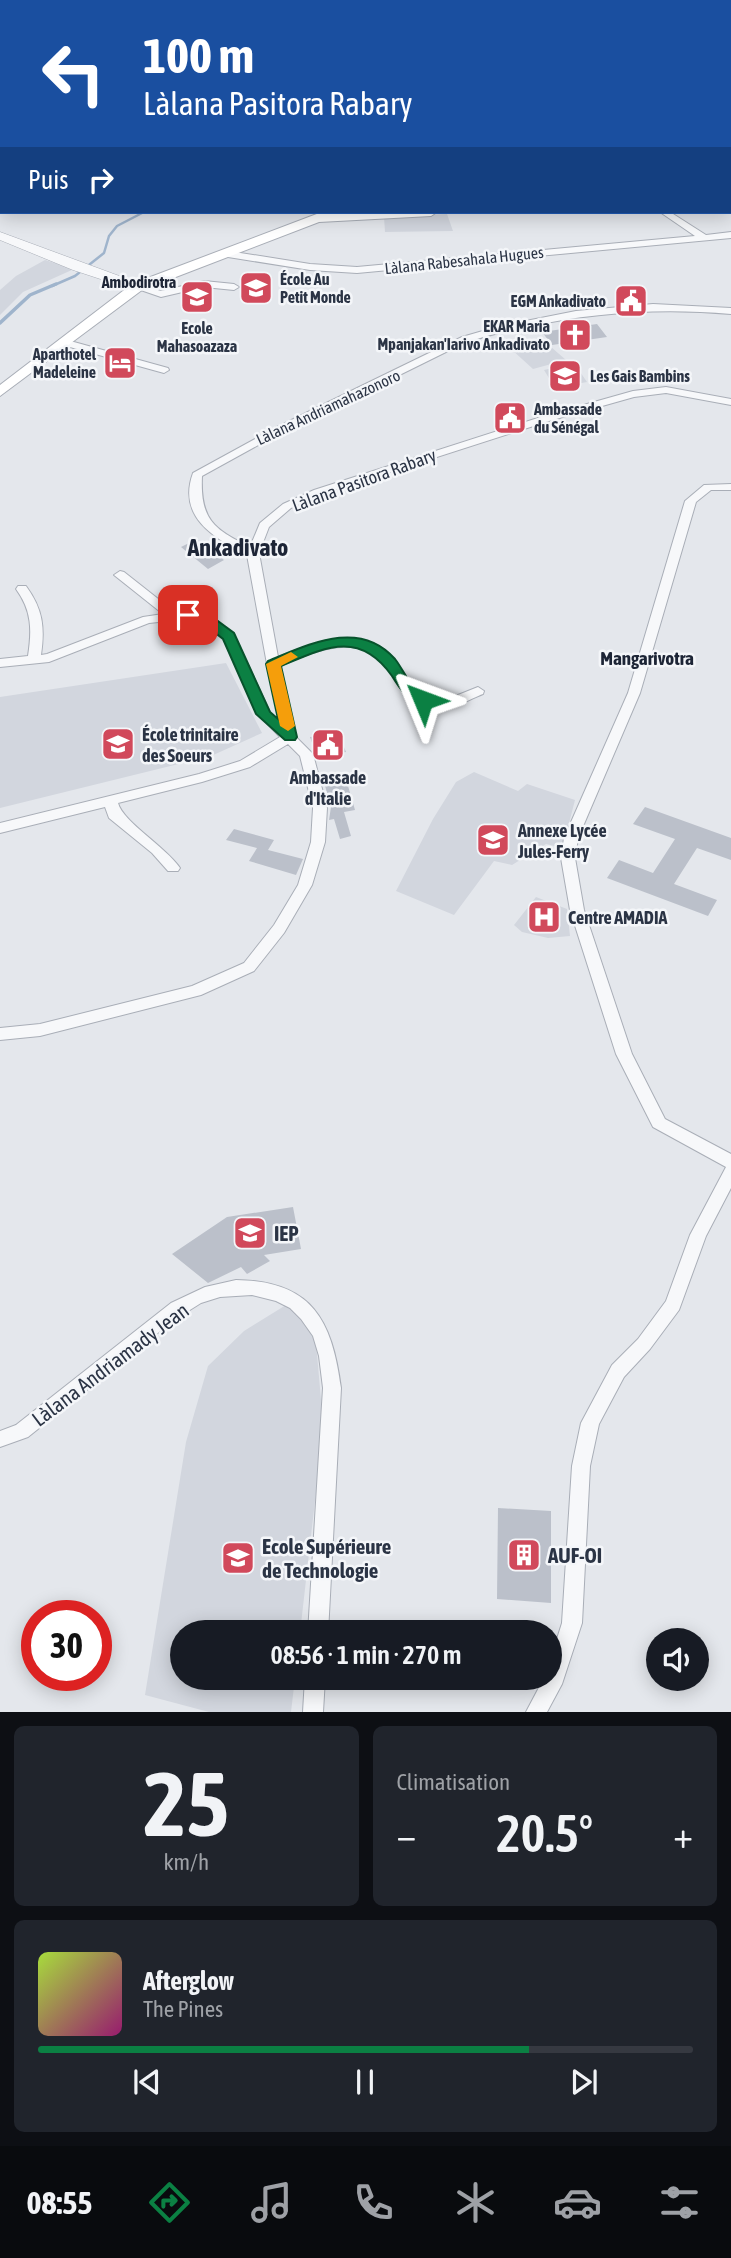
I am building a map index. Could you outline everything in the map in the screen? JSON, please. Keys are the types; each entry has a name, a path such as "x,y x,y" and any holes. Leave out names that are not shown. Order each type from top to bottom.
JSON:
{"main road":[{"path":"294,227 317,214"},
{"path":"0,392 137,287 328,214"},
{"path":"294,227 349,214"}],"street":[{"path":"667,214 702,236 731,235"},
{"path":"0,236 90,272 161,294 204,284 234,287"},
{"name":"Làlana Rabesahala Hugues","path":"228,254 310,267 357,270 702,236"},
{"name":"Làlana Andriamahazonoro","path":"253,553 217,536 201,517 195,497 197,475 248,444 460,341 496,330 569,314 622,307 691,306 731,311"},
{"path":"63,342 164,370"},
{"name":"Làlana Pasitora Rabary","path":"253,553 264,525 288,506 318,492 545,419 633,394 666,390 731,402"},
{"path":"731,487 708,487 691,501 634,693 571,838 568,858 577,910 624,1054 659,1123 731,1162"},
{"path":"253,553 273,664 290,737"},
{"path":"120,575 173,616"},
{"path":"22,589 33,602 38,620 34,660"},
{"path":"0,663 50,658 148,620 188,615 210,622 229,636 264,714 306,754 320,808 318,842 305,885 279,929 250,967 195,991 40,1030 0,1034"},
{"path":"273,664 323,644 339,641 363,643 388,660 409,691 437,708 478,691"},
{"path":"0,828 202,778 245,764 290,737"},
{"path":"110,800 114,816 157,850 173,868"},
{"path":"536,1712 552,1684 572,1623 581,1466 590,1423 618,1371 673,1305 698,1235 731,1172"},
{"name":"Làlana Andriamady Jean","path":"0,1439 22,1431 157,1324 202,1294 233,1286 259,1288 285,1296 303,1308 317,1326 327,1350 332,1388 319,1620"},
{"path":"313,1712 314,1690"}],"shaded area":[{"path":"447,214 453,231 385,232 384,217"},
{"path":"45,260 74,269 23,292 0,315 0,290 16,276"},
{"path":"543,340 566,360 533,369 511,349"},
{"name":"Les Gais Bambins","path":"574,363 587,382 555,388 544,370"},
{"name":"École trinitaire des Soeurs","path":"226,663 262,733 211,756 0,808 0,697"},
{"name":"Annexe Lycée Jules-Ferry","path":"474,772 518,791 527,784 575,800 566,835 559,847 546,844 512,865 494,861 454,915 396,891 433,819 456,782"},
{"name":"Centre AMADIA","path":"536,897 567,909 570,936 548,938 522,932 514,925"},
{"name":"Ecole Supérieure de Technologie","path":"286,1305 301,1316 316,1343 322,1411 301,1620 170,1620 170,1690 294,1690 291,1712 209,1712 145,1695 186,1442 208,1366 244,1331"}],"building":[{"name":"EKAR Maria Mpanjakan'Iarivo Ankadivato","path":"597,324 607,337 552,345 542,332"},
{"path":"197,539 224,560 208,569 181,547"},
{"name":"Ambassade d'Italie","path":"338,733 346,752 317,757 310,737"},
{"path":"322,775 329,781 346,779 355,810 344,812 351,836 340,839 334,819 329,820 331,807"},
{"path":"645,807 731,838 731,860 697,848 674,884 717,900 708,916 607,878 619,860 653,873 675,839 633,824"},
{"path":"234,829 274,840 268,850 303,859 296,875 249,861 257,848 226,840"},
{"name":"IEP","path":"293,1207 301,1249 264,1255 270,1261 247,1274 241,1267 208,1283 172,1254 227,1217"},
{"name":"AUF-OI","path":"498,1508 551,1511 551,1603 497,1599"}],"waterway":[{"path":"52,286 75,276 104,253 109,236 117,226 140,214"},
{"path":"0,323 30,295 56,284"}],"slow traffic":[{"path":"288,726 273,664 291,657"}],"place":[{"name":"École Au Petit Monde","path":"256,288"},
{"name":"Ecole Mahasoazaza","path":"197,297"},
{"name":"EGM Ankadivato","path":"631,301"},
{"name":"EKAR Maria Mpanjakan'Iarivo Ankadivato","path":"575,335"},
{"name":"Aparthotel Madeleine","path":"120,363"},
{"name":"Les Gais Bambins","path":"565,376"},
{"name":"Ambassade du Sénégal","path":"510,418"},
{"name":"École trinitaire des Soeurs","path":"118,744"},
{"name":"Ambassade d'Italie","path":"328,745"},
{"name":"Annexe Lycée Jules-Ferry","path":"493,840"},
{"name":"Centre AMADIA","path":"544,917"},
{"name":"IEP","path":"250,1233"},
{"name":"AUF-OI","path":"524,1555"},
{"name":"Ecole Supérieure de Technologie","path":"238,1558"}],"district":[{"name":"Ambodirotra","path":"139,282"},
{"name":"Ankadivato","path":"238,547"},
{"name":"Mangarivotra","path":"647,658"}],"route":[{"path":"188,615 210,622 229,636 264,714 290,737 273,664 323,644 339,641 363,643 388,660 409,691 423,700"}]}
